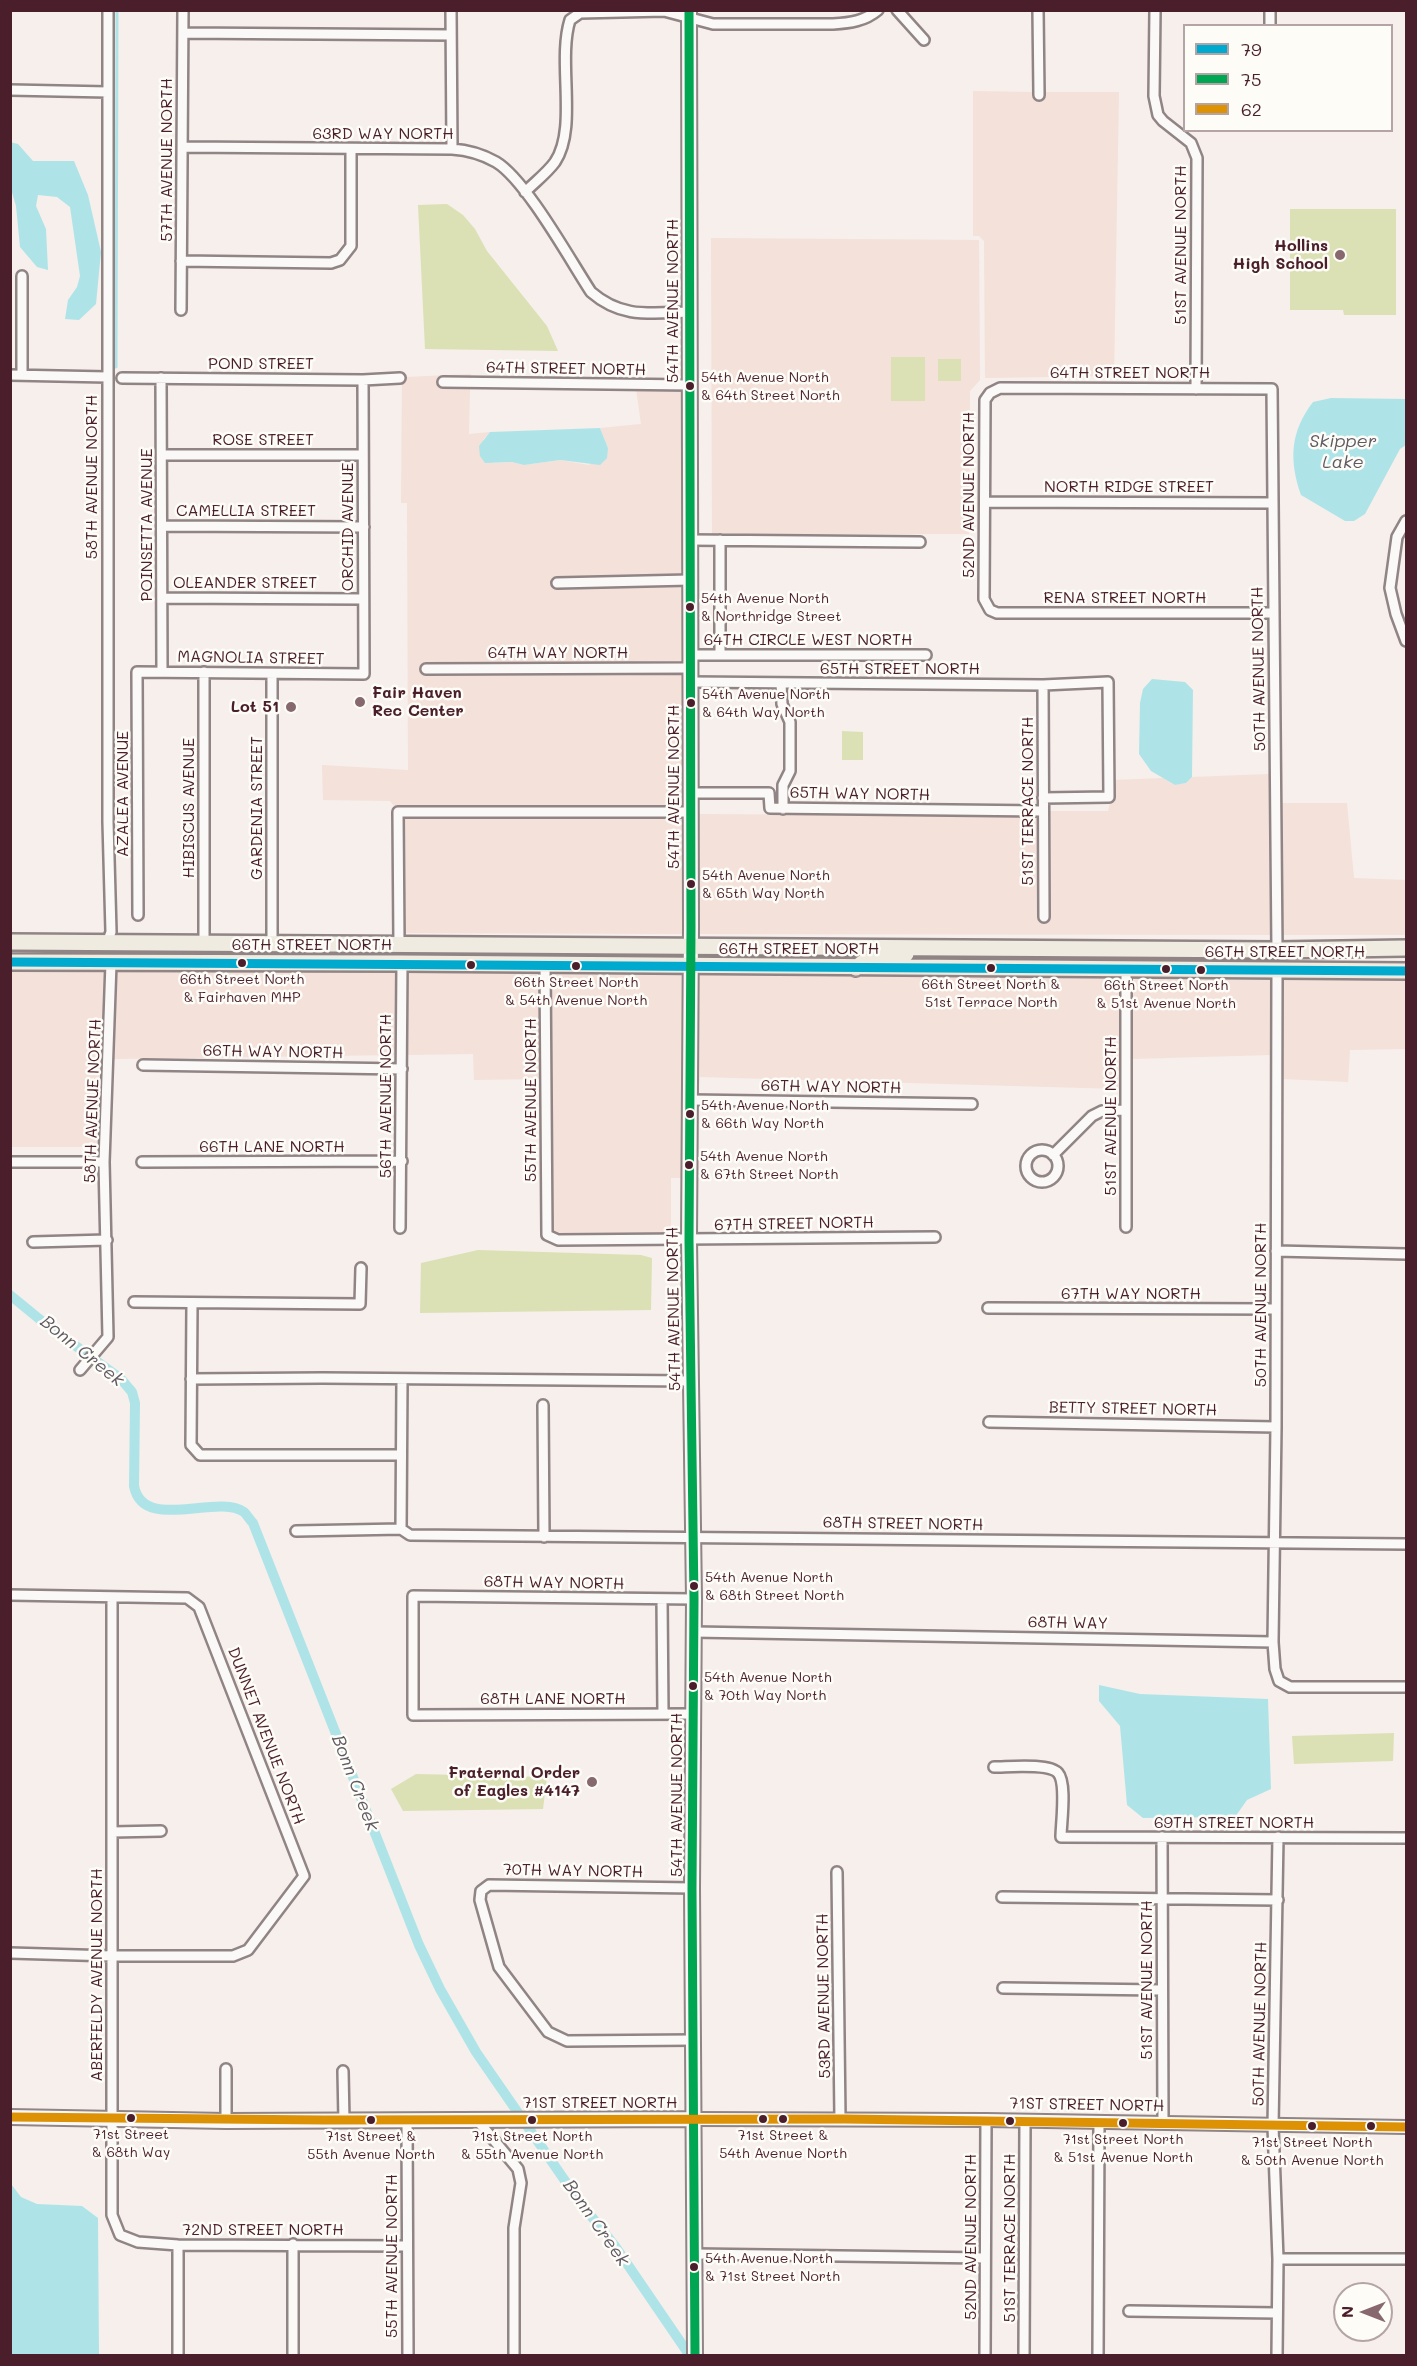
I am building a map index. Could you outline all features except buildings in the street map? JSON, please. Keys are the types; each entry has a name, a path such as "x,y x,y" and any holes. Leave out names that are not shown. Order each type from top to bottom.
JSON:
{"main road":[{"name":"54TH AVENUE NORTH","path":"689,14 691,793 689,1240 694,1599 692,1888 695,2355"},
{"name":"66TH STREET NORTH","path":"10,942 691,944 1277,950 1407,948"},
{"path":"10,953 85,953 107,943"},
{"path":"111,963 127,954 203,952 210,943"},
{"path":"293,963 305,959 381,954 399,944"},
{"path":"402,963 411,957 435,954 484,954 504,944"},
{"path":"856,968 870,957 904,956 908,952 908,946"},
{"path":"926,968 933,958 971,956 983,947"},
{"path":"991,969 994,961 1001,957 1092,957 1110,948"},
{"path":"1277,969 1280,963 1294,960 1342,959 1361,949"},
{"path":"1168,970 1196,959 1261,959 1273,955 1277,950"},
{"name":"66TH STREET NORTH","path":"10,962 1407,970"},
{"name":"71ST STREET NORTH","path":"10,2117 226,2121 694,2119"}],"street":[{"name":"58TH AVENUE NORTH","path":"107,943 111,932 108,801 108,10"},
{"name":"57TH AVENUE NORTH","path":"182,310 183,10"},
{"path":"451,10 452,149"},
{"path":"525,192 556,160 563,143 566,125 565,35 570,20 580,13 664,11 689,14 713,24 833,24 852,22 871,16 878,10"},
{"path":"897,10 924,40"},
{"path":"1038,10 1039,95"},
{"name":"51ST AVENUE NORTH","path":"1155,10 1155,96 1158,115 1191,143 1197,158 1196,389"},
{"path":"183,33 451,35"},
{"path":"10,90 108,92"},
{"name":"63RD WAY NORTH","path":"182,147 467,150 496,162 506,169 525,192 591,292 603,302 631,313 689,312"},
{"path":"182,261 331,263 340,260 351,246 351,149"},
{"path":"22,276 22,375"},
{"path":"10,375 107,376"},
{"name":"POND STREET","path":"122,378 363,380 400,378"},
{"name":"POINSETTA AVENUE","path":"161,378 162,671"},
{"name":"ORCHID AVENUE","path":"363,380 364,674"},
{"name":"64TH STREET NORTH","path":"443,382 690,385"},
{"name":"64TH STREET NORTH","path":"990,393 999,388 1272,389"},
{"name":"50TH AVENUE NORTH","path":"1272,389 1277,950"},
{"name":"52ND AVENUE NORTH","path":"984,599 985,400 990,393"},
{"name":"ROSE STREET","path":"162,455 363,455"},
{"name":"NORTH RIDGE STREET","path":"985,502 1273,503"},
{"path":"1407,520 1397,537 1390,588 1396,614 1407,641"},
{"name":"CAMELLIA STREET","path":"163,526 364,527"},
{"path":"690,540 920,542"},
{"path":"720,540 720,655"},
{"path":"557,583 690,580"},
{"name":"OLEANDER STREET","path":"163,598 363,599"},
{"name":"RENA STREET NORTH","path":"984,599 990,610 997,613 1273,613"},
{"name":"64TH CIRCLE WEST NORTH","path":"690,668 720,655 926,655"},
{"name":"64TH WAY NORTH","path":"426,669 690,668"},
{"name":"65TH STREET NORTH","path":"690,668 781,682 1043,685 1108,682 1109,797 1043,798"},
{"name":"MAGNOLIA STREET","path":"137,672 364,674"},
{"name":"AZALEA AVENUE","path":"137,672 138,915"},
{"name":"HIBISCUS AVENUE","path":"204,672 210,943"},
{"name":"GARDENIA STREET","path":"272,674 272,943"},
{"path":"781,682 782,704 790,722 790,771 783,785 783,808"},
{"name":"51ST TERRACE NORTH","path":"1043,685 1044,917"},
{"name":"65TH WAY NORTH","path":"691,793 769,793 770,808 1042,811"},
{"path":"399,944 398,812 691,812"},
{"name":"58TH AVENUE NORTH","path":"83,1367 108,1336 104,1162 111,963"},
{"name":"56TH AVENUE NORTH","path":"400,1228 402,963"},
{"name":"55TH AVENUE NORTH","path":"545,964 547,1235"},
{"name":"50TH AVENUE NORTH","path":"1273,1642 1277,969"},
{"name":"51ST AVENUE NORTH","path":"1126,970 1126,1227"},
{"name":"66TH WAY NORTH","path":"143,1065 402,1070"},
{"name":"66TH WAY NORTH","path":"690,1100 972,1104"},
{"path":"1053,1155 1092,1116 1102,1111 1126,1110"},
{"name":"66TH LANE NORTH","path":"142,1162 402,1161"},
{"path":"10,1162 104,1162"},
{"name":"67TH STREET NORTH","path":"547,1235 558,1240 935,1237"},
{"path":"33,1242 107,1240"},
{"path":"1276,1251 1407,1254"},
{"path":"134,1302 360,1304 361,1268"},
{"path":"192,1303 191,1445 200,1455 401,1455"},
{"name":"67TH WAY NORTH","path":"988,1308 1275,1310"},
{"path":"191,1379 692,1381"},
{"path":"401,1529 402,1380"},
{"path":"543,1405 544,1537"},
{"name":"BETTY STREET NORTH","path":"989,1422 1276,1426"},
{"name":"68TH STREET NORTH","path":"296,1531 401,1529 410,1535 544,1537 1407,1544"},
{"path":"10,1595 111,1597"},
{"name":"68TH WAY NORTH","path":"413,1714 413,1596 694,1599"},
{"name":"DUNNET AVENUE NORTH","path":"111,1597 187,1598 199,1607 304,1876 248,1950 233,1956 112,1956"},
{"name":"ABERFELDY AVENUE NORTH","path":"111,1597 112,2119"},
{"path":"662,1599 663,1714"},
{"name":"68TH WAY","path":"694,1632 1273,1642"},
{"path":"1273,1642 1275,1669 1279,1681 1290,1687 1407,1687"},
{"name":"68TH LANE NORTH","path":"413,1714 694,1714"},
{"name":"69TH STREET NORTH","path":"994,1767 1049,1767 1059,1773 1063,1784 1061,1837 1407,1839"},
{"path":"112,1832 161,1831"},
{"name":"51ST AVENUE NORTH","path":"1162,1838 1163,2123"},
{"name":"50TH AVENUE NORTH","path":"1277,2355 1278,2259 1273,2126 1278,1838"},
{"name":"53RD AVENUE NORTH","path":"837,1872 840,2119"},
{"name":"70TH WAY NORTH","path":"692,1888 489,1885 481,1891 480,1900 499,1967 548,2032 567,2041 694,2040"},
{"path":"1002,1897 1278,1900"},
{"path":"10,1953 112,1956"},
{"path":"1003,1988 1161,1990"},
{"path":"226,2069 226,2121"},
{"path":"343,2072 344,2121"},
{"name":"72ND STREET NORTH","path":"112,2119 112,2215 120,2235 138,2242 178,2245 407,2246"},
{"name":"71ST STREET NORTH","path":"694,2119 986,2120 1407,2127"},
{"name":"52ND AVENUE NORTH","path":"985,2355 986,2120"},
{"name":"55TH AVENUE NORTH","path":"407,2121 408,2355"},
{"path":"478,2121 518,2169 521,2183 514,2228 514,2355"},
{"name":"51ST TERRACE NORTH","path":"1024,2355 1025,2121"},
{"path":"1098,2355 1099,2123"},
{"path":"293,2244 293,2355"},
{"path":"178,2245 178,2355"},
{"path":"695,2254 986,2258"},
{"path":"1278,2259 1407,2259"},
{"path":"1129,2311 1277,2313"}],"shaded area":[{"path":"973,91 1033,92 1034,100 1044,100 1044,92 1119,92 1114,376 985,378 984,241 979,236 973,236"},
{"path":"711,238 979,240 980,380 970,391 969,534 712,534"},
{"path":"471,374 471,378 437,378 437,387 470,388 469,434 490,432 483,440 493,463 512,462 524,465 560,460 589,465 608,448 600,428 641,424 636,389 684,390 684,575 552,579 552,588 684,585 685,663 421,664 420,673 685,673 685,807 395,807 390,801 323,800 322,765 408,770 407,503 401,503 402,383 406,382 405,377"},
{"path":"1269,774 1271,935 697,934 697,814 1037,816 1038,922 1049,922 1048,811 1108,811 1110,802 1115,802 1114,780 1163,778 1175,785 1186,783 1192,777"},
{"path":"1281,803 1347,803 1354,878 1406,880 1406,935 1283,935"},
{"path":"404,817 685,817 685,934 405,933"},
{"path":"11,970 106,970 99,1147 11,1147"},
{"path":"117,970 396,972 396,1055 114,1059"},
{"path":"407,972 540,972 540,1079 474,1080 473,1054 407,1055"},
{"path":"551,972 685,973 684,1178 671,1178 671,1235 559,1235 552,1232"},
{"path":"697,973 1120,976 1120,1086 1119,1089 700,1077 698,1095 696,1095"},
{"path":"1131,976 1271,977 1271,1055 1131,1059"},
{"path":"1282,977 1406,979 1406,1049 1350,1050 1348,1082 1282,1079"}],"green space":[{"path":"447,204 463,215 475,229 487,251 547,326 558,351 425,349 418,205"},
{"path":"1290,209 1396,209 1396,315 1344,315 1343,310 1290,310"},
{"path":"891,357 925,357 925,401 891,401"},
{"path":"938,359 961,359 961,381 938,381"},
{"path":"842,731 863,732 863,760 842,760"},
{"path":"478,1250 641,1255 652,1258 651,1310 420,1313 421,1263"},
{"path":"1394,1733 1393,1761 1294,1764 1292,1736"},
{"path":"416,1774 547,1777 543,1809 403,1811 391,1789"}],"water":[{"path":"10,142 18,144 33,161 74,161 88,195 101,252 96,304 79,320 65,319 68,300 77,287 80,276 70,207 57,197 38,195 36,206 46,229 48,270 37,267 20,247 16,206 11,189"},
{"name":"Skipper Lake","path":"1331,398 1406,399 1406,445 1400,449 1365,514 1354,521 1345,521 1301,495 1297,482 1293,458 1300,424 1313,402"},
{"path":"600,428 608,448 607,458 600,465 560,460 524,465 512,462 485,463 480,456 479,446 490,432"},
{"path":"1152,679 1185,682 1193,690 1192,777 1186,783 1175,785 1151,771 1139,754 1140,703 1143,689"},
{"path":"1099,1685 1140,1694 1268,1699 1271,1789 1247,1800 1235,1817 1143,1818 1127,1805 1120,1726 1099,1701"},
{"path":"11,2184 21,2197 37,2204 82,2206 98,2218 99,2355 11,2355"}],"waterway":[{"path":"116,367 117,10"},
{"name":"Bonn Creek","path":"10,1295 121,1379 132,1392 135,1403 134,1486 140,1500 151,1507 166,1510 232,1507 244,1512 253,1523 419,1945 440,1989 476,2052 579,2201 615,2246 690,2356"}],"transit line":[{"name":"75","path":"689,10 691,927 689,1240 694,1599 692,1888 695,2356"},
{"name":"79","path":"10,962 1406,971"},
{"name":"62","path":"10,2117 324,2120 845,2119 1406,2127"}],"place":[{"name":"Hollins High School","path":"1340,255"},
{"name":"54th Avenue North & 64th Street North","path":"690,386"},
{"name":"54th Avenue North & Northridge Street","path":"690,607"},
{"name":"Fair Haven Rec Center","path":"360,702"},
{"name":"54th Avenue North & 64th Way North","path":"691,703"},
{"name":"Lot 51","path":"291,707"},
{"name":"54th Avenue North & 65th Way North","path":"691,884"},
{"name":"66th Street North & Fairhaven MHP","path":"242,963"},
{"name":"66th Street North & 54th Avenue North","path":"576,966"},
{"name":"66th Street North & 51st Terrace North","path":"991,968"},
{"name":"66th Street North & 51st Avenue North","path":"1166,969"},
{"name":"54th Avenue North & 66th Way North","path":"690,1114"},
{"name":"54th Avenue North & 67th Street North","path":"689,1165"},
{"name":"54th Avenue North & 68th Street North","path":"694,1586"},
{"name":"54th Avenue North & 70th Way North","path":"693,1686"},
{"name":"Fraternal Order of Eagles #4147","path":"592,1782"},
{"name":"71st Street & 68th Way","path":"131,2118"},
{"name":"71st Street & 54th Avenue North","path":"783,2119"},
{"name":"71st Street & 55th Avenue North","path":"371,2120"},
{"name":"71st Street North & 55th Avenue North","path":"532,2120"},
{"name":"71st Street North & 51st Avenue North","path":"1123,2123"},
{"name":"71st Street North & 50th Avenue North","path":"1312,2126"},
{"name":"54th Avenue North & 71st Street North","path":"694,2267"}]}
